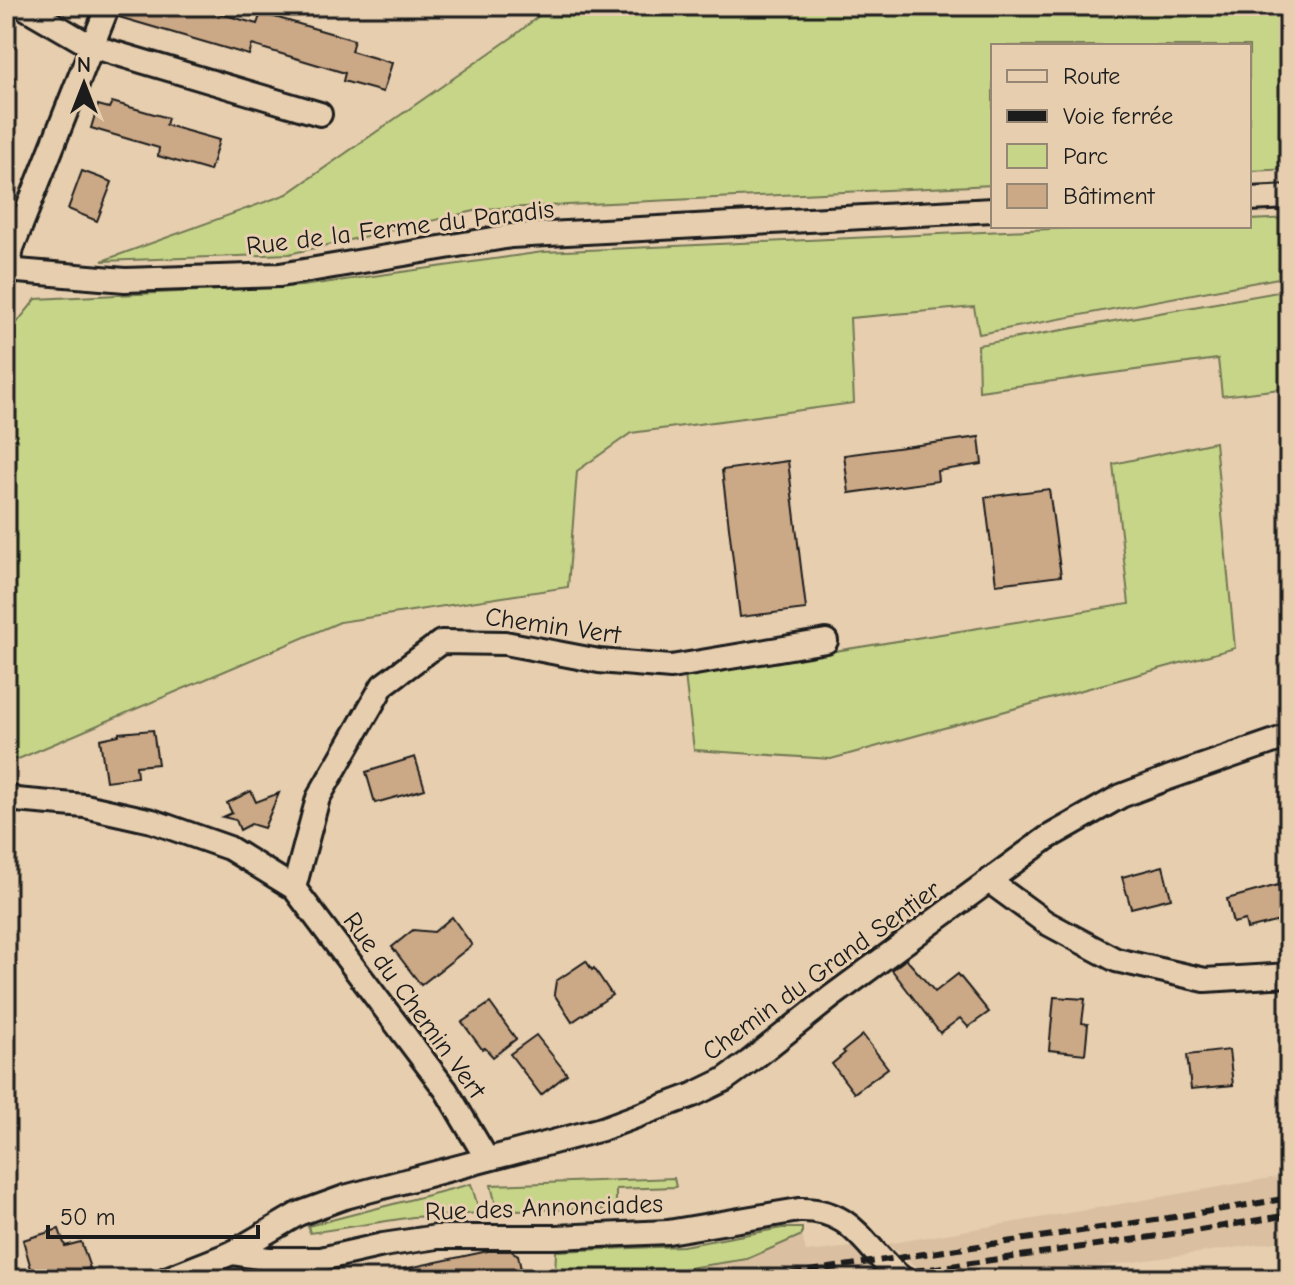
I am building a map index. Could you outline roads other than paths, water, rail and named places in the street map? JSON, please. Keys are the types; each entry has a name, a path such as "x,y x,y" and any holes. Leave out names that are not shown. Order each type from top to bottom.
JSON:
{"street":[{"path":"22,6 91,46 320,114"},
{"path":"7,270 12,248 108,6"},
{"path":"1251,199 1289,197"},
{"name":"Rue de la Ferme du Paradis","path":"7,270 125,280 280,275 511,236 991,210"},
{"name":"Chemin Vert","path":"294,888 318,798 383,685 441,642 505,643 599,661 671,667 826,641"},
{"name":"Chemin du Grand Sentier","path":"232,1253 298,1214 345,1197 602,1129 724,1080 1047,838 1121,796 1289,736"},
{"path":"6,795 16,800 85,806 152,821 229,848 294,888"},
{"path":"989,881 1045,922 1116,960 1205,980 1289,975"},
{"name":"Rue du Chemin Vert","path":"294,888 446,1090 487,1159"},
{"name":"Rue des Annonciades","path":"232,1253 269,1259 321,1259 437,1237 556,1237 668,1232 816,1209 841,1219 903,1279"},
{"path":"166,1279 232,1253"}],"railway":[{"path":"755,1279 1289,1198"},
{"path":"860,1279 1289,1215"}]}
